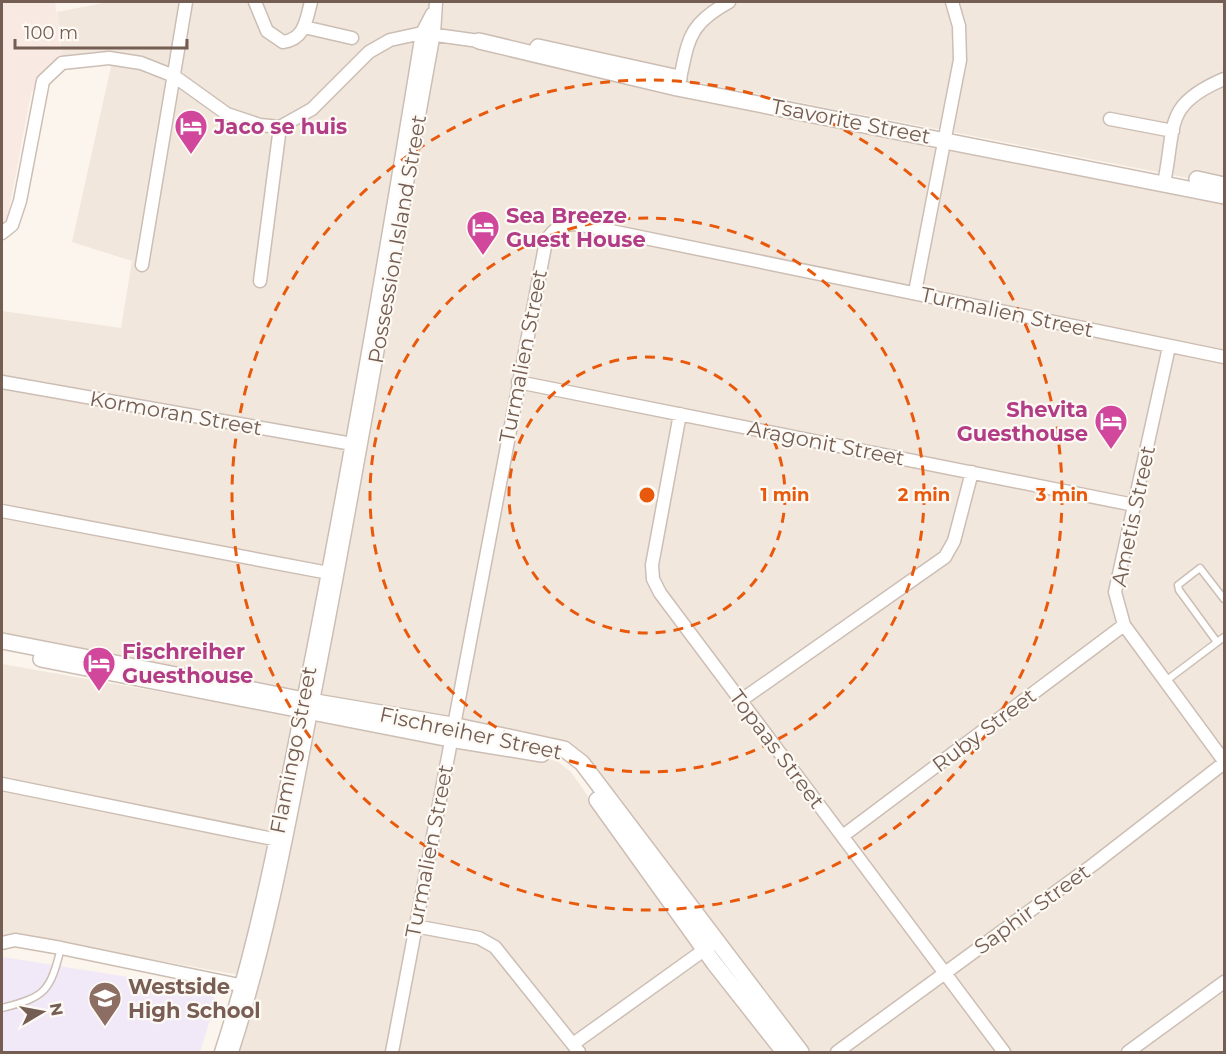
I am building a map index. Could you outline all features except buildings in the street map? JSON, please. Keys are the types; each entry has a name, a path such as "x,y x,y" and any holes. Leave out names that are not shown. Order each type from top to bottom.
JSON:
{"street":[{"path":"142,265 186,2"},
{"path":"255,2 264,26 278,40 297,38 304,27 311,2"},
{"path":"679,83 692,31 707,15 729,2"},
{"path":"915,292 960,60 959,26 952,2"},
{"name":"Possession Island Street","path":"355,444 428,33 435,6"},
{"path":"304,27 352,38"},
{"name":"Tsavorite Street","path":"280,127 312,109 369,52 390,40 428,33 479,41 507,40 594,57 679,83 1165,178 1224,185"},
{"path":"2,233 12,225 20,201 43,81 48,73 62,63 109,58 141,63 174,76 227,114 260,125 280,127 260,281"},
{"path":"1165,178 1175,116 1185,101 1199,90 1224,79"},
{"path":"1110,119 1173,131"},
{"name":"Tsavorite Street","path":"1165,178 1224,196"},
{"name":"Turmalien Street","path":"392,1053 518,382 546,242 554,230 563,225 589,226 1224,357"},
{"name":"Ametis Street","path":"1169,347 1115,592 1124,625 1167,680 1224,762"},
{"name":"Kormoran Street","path":"2,382 355,444"},
{"name":"Aragonit Street","path":"518,382 1134,506"},
{"name":"Topaas Street","path":"680,414 652,566 653,579 660,593 844,836 1004,1053"},
{"name":"Flamingo Street","path":"232,1053 281,841 334,574 355,444"},
{"path":"740,701 945,557 954,541 972,472"},
{"path":"2,511 334,574"},
{"name":"Ruby Street","path":"844,836 1124,625"},
{"name":"Fischreiher Street","path":"2,641 307,706"},
{"name":"Fischreiher Street","path":"2,651 451,732 564,749 582,763 784,1053"},
{"name":"Saphir Street","path":"837,1053 1094,864 1224,762"},
{"path":"2,784 281,841"},
{"path":"415,926 479,938 495,947 576,1048 710,946"},
{"path":"2,943 15,940 61,948 248,987"},
{"name":"Fischreiher Street","path":"710,946 801,1053"},
{"path":"1128,1053 1224,982"},
{"name":"Flamingo Street","path":"221,1053 248,987"}],"lane":[{"path":"1217,642 1179,590 1178,585 1200,568 1224,598"},
{"path":"1167,680 1224,637"},
{"path":"2,1008 31,1001 41,994 55,971 61,948"}],"shaded area":[{"path":"2,2 55,2 62,57 40,77 31,93 2,247"},
{"path":"108,2 1224,2 1224,185 680,79 594,57 507,40 434,33 433,11 414,42 345,452 299,693 2,637 2,311 121,328 132,261 72,242 114,53 62,57 57,12"},
{"path":"437,41 471,45 499,55 639,87 1224,203 1224,1052 806,1052 568,743 320,697"},
{"path":"2,664 295,716 239,975 17,935 2,938"},
{"path":"316,720 557,761 571,772 697,951 777,1052 238,1052 258,991"},
{"name":"Westside High School","path":"3,957 209,990 216,1001 200,1052 2,1052"}],"place":[{"name":"Jaco se huis","path":"191,155"},
{"name":"Sea Breeze Guest House","path":"483,256"},
{"name":"Shevita Guesthouse","path":"1111,450"},
{"name":"Fischreiher Guesthouse","path":"99,692"},
{"name":"Westside High School","path":"105,1027"}]}
